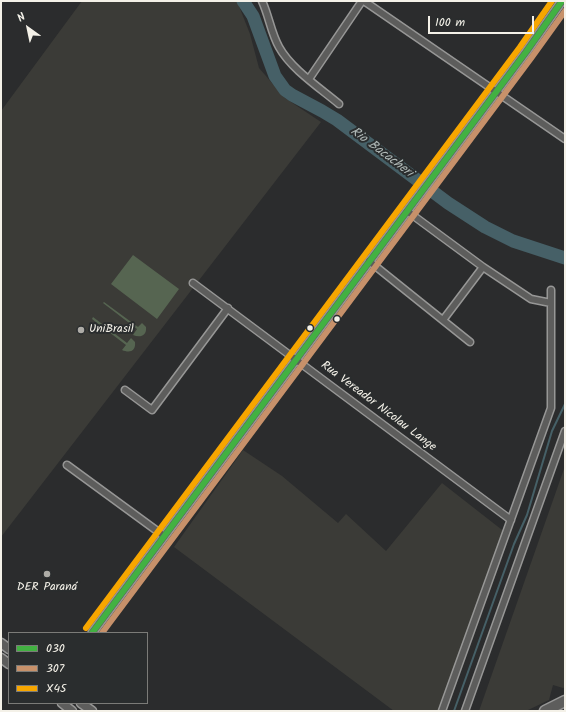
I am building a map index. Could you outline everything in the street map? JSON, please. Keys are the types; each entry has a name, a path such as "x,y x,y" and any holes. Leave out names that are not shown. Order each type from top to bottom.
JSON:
{"highway":[{"path":"545,711 565,701"}],"main road":[{"path":"63,704 72,711"},
{"path":"82,704 92,711"}],"street":[{"path":"262,1 279,48 290,62 339,104"},
{"path":"309,79 363,1 565,139"},
{"path":"93,632 415,201 562,1"},
{"path":"407,211 482,267 531,299 550,303"},
{"path":"369,262 470,342"},
{"path":"443,320 482,267"},
{"name":"Rua Vereador Nicolau Lange","path":"193,283 511,520"},
{"path":"442,711 551,408 551,290"},
{"path":"125,390 152,410 228,308"},
{"path":"465,711 565,432"},
{"path":"67,465 164,536"}],"shaded area":[{"name":"UniBrasil","path":"82,1 237,1 250,34 259,68 285,98 321,122 1,537 1,111"},
{"path":"243,450 282,476 338,523 346,514 386,551 442,483 506,533 442,711 394,711 174,547"},
{"path":"565,466 565,687 563,688 553,685 549,700 526,711 479,711"}],"green space":[{"path":"133,255 179,289 157,319 111,284"},
{"path":"104,302 138,327 142,323 146,327 144,334 142,336 133,335 137,329 103,303"},
{"path":"93,317 127,343 131,338 135,342 133,350 122,350 126,345 92,319"}],"waterway":[{"name":"Rio Bacacheri","path":"243,1 253,16 275,76 285,90 337,120 448,203 485,227 513,241 565,258"},
{"path":"454,711 514,544 527,515 552,431 565,404"}],"transit line":[{"name":"X45","path":"86,628 520,47 552,1"},
{"name":"030","path":"93,632 526,52 562,1"},
{"name":"307","path":"103,632 565,11"}],"place":[{"name":"UniBrasil","path":"81,330"},
{"name":"DER Paraná","path":"47,574"}]}
